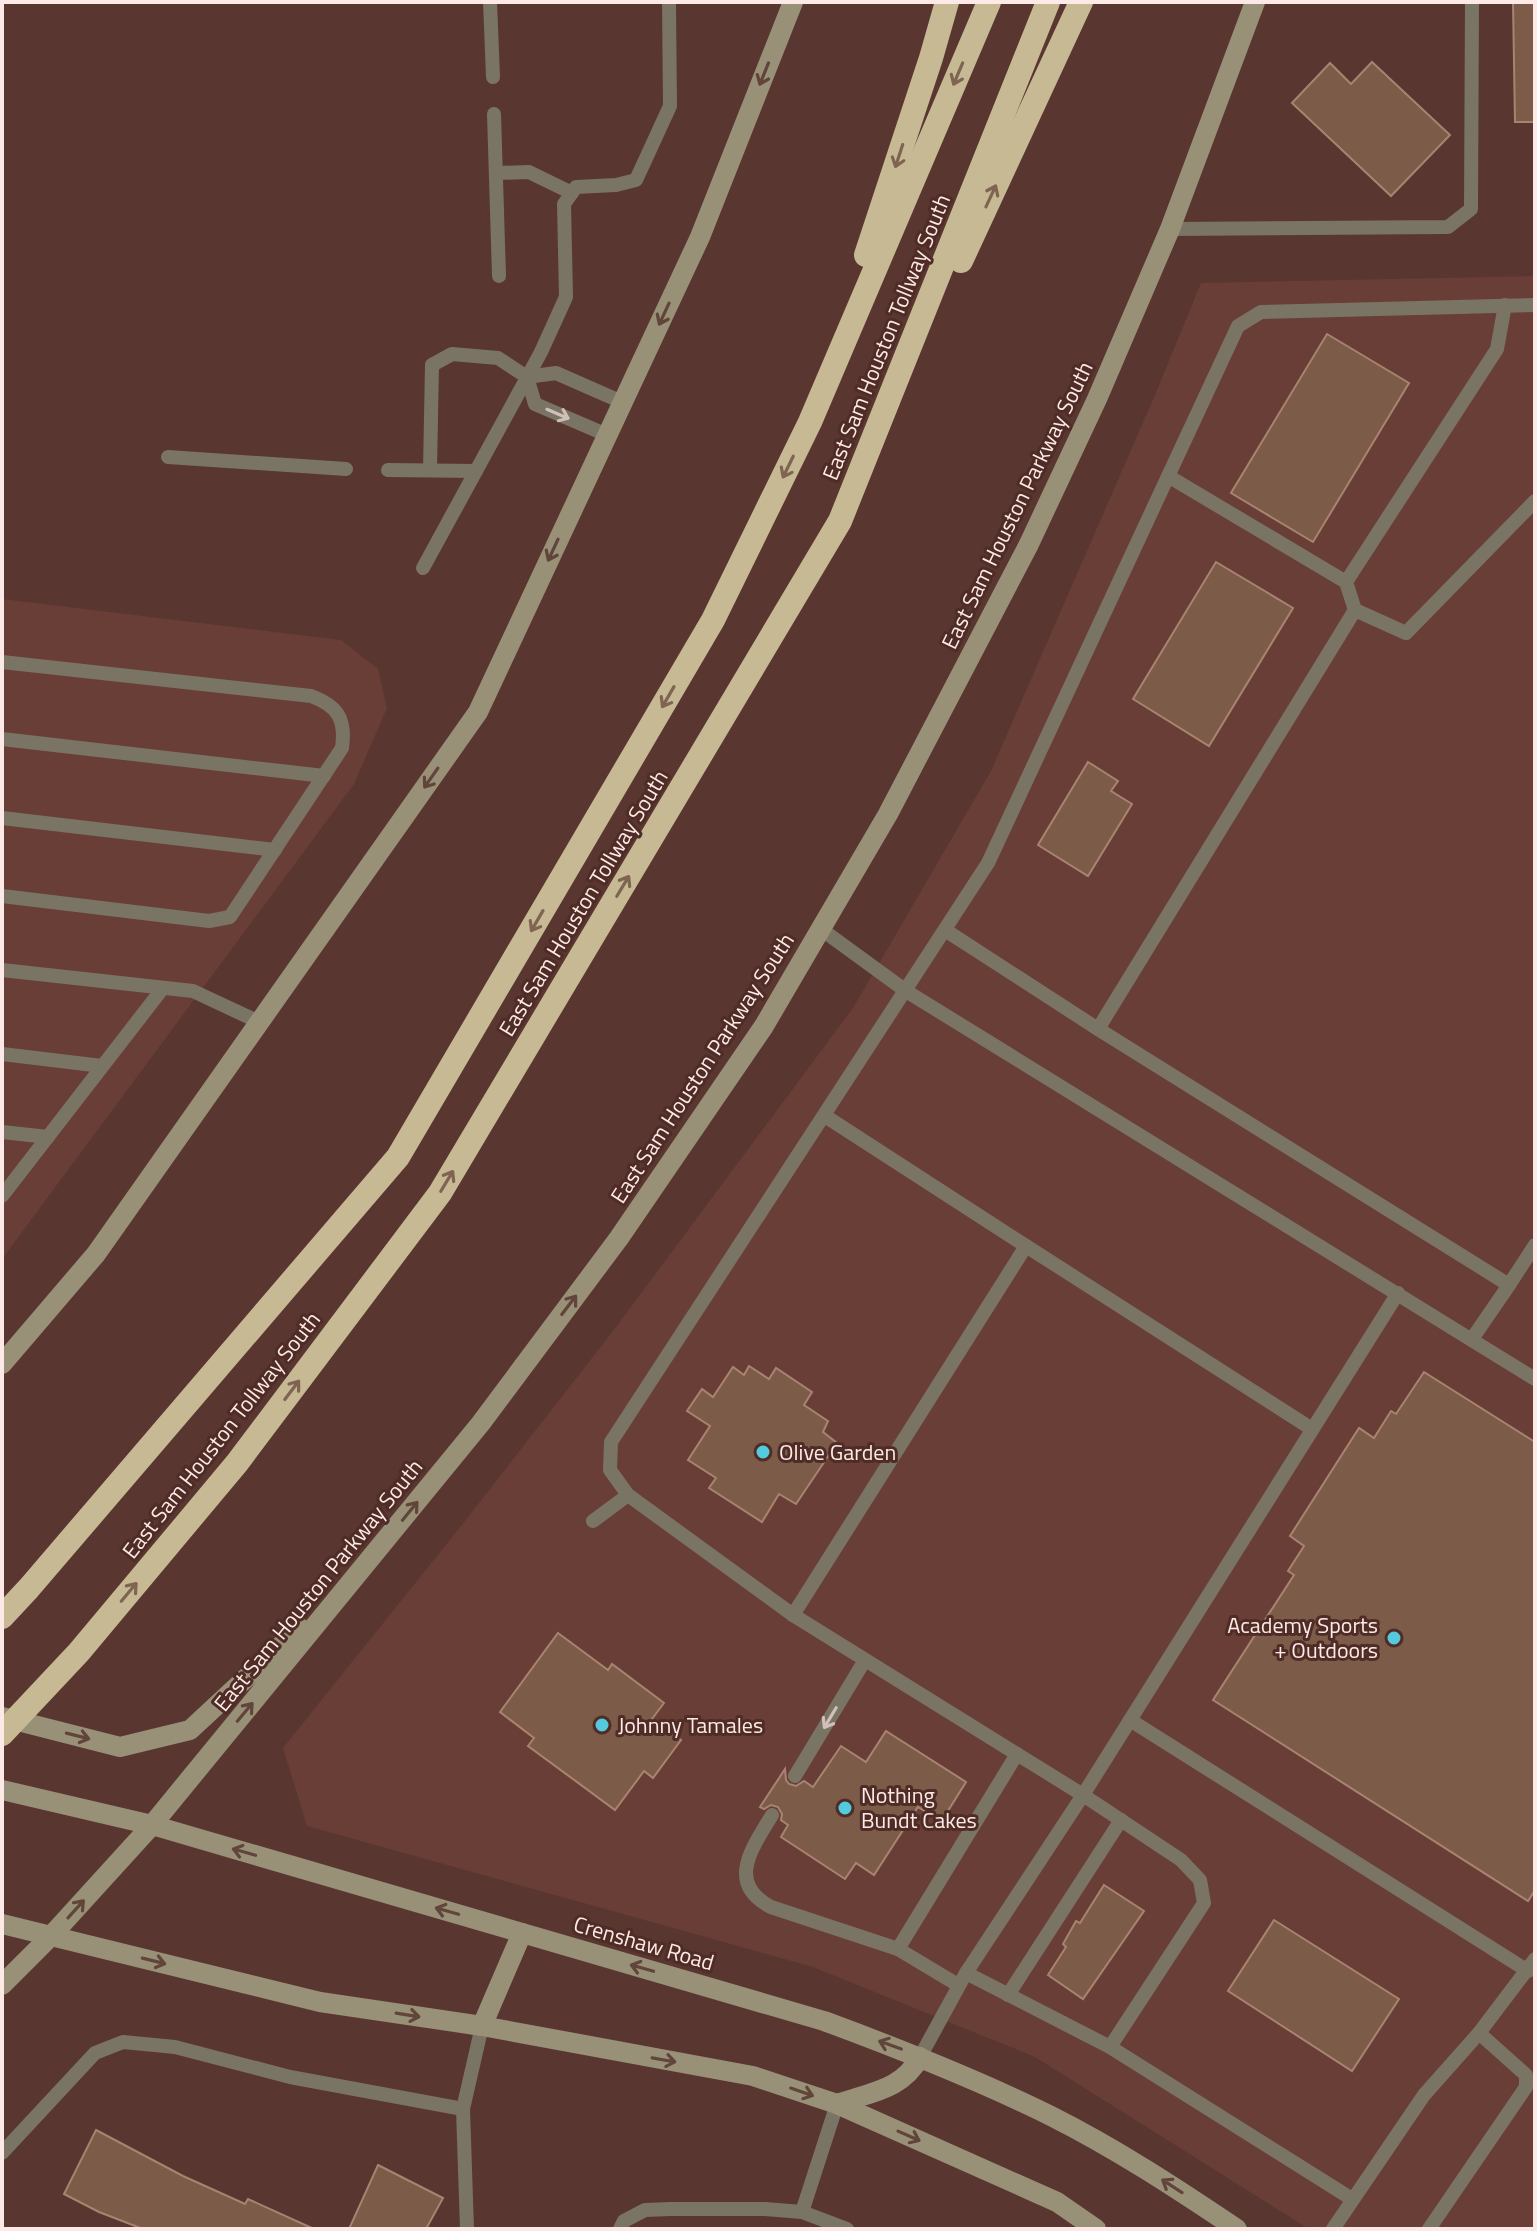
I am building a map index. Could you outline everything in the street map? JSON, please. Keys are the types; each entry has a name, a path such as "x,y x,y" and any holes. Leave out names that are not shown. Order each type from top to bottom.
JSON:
{"highway":[{"path":"810,422 947,2"},
{"name":"East Sam Houston Tollway South","path":"2,1617 398,1157 713,620 810,422 989,2"},
{"name":"East Sam Houston Tollway South","path":"2,1734 79,1652 237,1463 440,1193 840,521 1048,2"},
{"path":"840,521 1081,2"}],"main road":[{"path":"2,1364 96,1254 478,712 700,237 793,2"},
{"name":"East Sam Houston Parkway South","path":"2,1985 152,1825 481,1423 619,1238 764,1026 888,814 1029,544 1097,399 1170,229 1255,2"},
{"path":"2,1717 120,1747 190,1730 360,1572"},
{"name":"Crenshaw Road","path":"2,1790 152,1825 824,2021 920,2057 1050,2115 1167,2182 1237,2229"},
{"path":"2,1924 320,2002 482,2026 753,2076 837,2104 1057,2202 1096,2229"},
{"path":"482,2026 522,1933"},
{"path":"837,2104 901,2082 920,2057"}],"lane":[{"path":"490,2 493,77"},
{"path":"423,568 527,377 566,297 564,204 576,187 616,185 636,180 670,106 669,2"},
{"path":"1170,229 1448,227 1471,209 1472,2"},
{"path":"494,114 499,276"},
{"path":"497,173 529,172 572,193"},
{"path":"1346,582 1497,349 1505,305"},
{"path":"1110,2047 1204,1903 1200,1880 1181,1860 1083,1795 793,1615 628,1495 610,1470 611,1442 988,863 1238,326 1261,312 1535,305"},
{"path":"430,470 432,365 452,354 498,358 527,377 535,404 607,435"},
{"path":"527,377 556,373 622,402"},
{"path":"168,457 346,469"},
{"path":"388,470 476,471"},
{"path":"1168,476 1346,582 1355,610 1406,633 1535,501"},
{"path":"1098,1029 1355,610"},
{"path":"2,662 311,696 326,702 337,713 345,730 342,748 230,917 209,921 2,896"},
{"path":"2,739 324,776"},
{"path":"2,818 275,850"},
{"path":"821,929 906,991 1535,1379"},
{"path":"945,930 1509,1285"},
{"path":"2,970 193,991 259,1022"},
{"path":"2,1196 163,988"},
{"path":"2,1054 102,1066"},
{"path":"825,1116 1312,1429"},
{"path":"2,1132 48,1137"},
{"path":"1472,1339 1535,1245"},
{"path":"793,1615 1026,1246"},
{"path":"920,2057 962,1979 1083,1795 1398,1293"},
{"path":"593,1521 628,1495"},
{"path":"795,1776 865,1660"},
{"path":"1130,1720 1531,1965 1479,2033 1424,2095 1333,2229"},
{"path":"898,1949 1017,1754"},
{"path":"772,1815 748,1859 746,1874 749,1889 757,1900 898,1949 962,1979 1008,1995 1110,2047 1352,2199"},
{"path":"1008,1995 1121,1820"},
{"path":"467,2229 463,2109 482,2026"},
{"path":"1429,2229 1526,2087 1526,2075 1479,2033"},
{"path":"2,2153 95,2053 123,2042 175,2047 290,2077 463,2109"},
{"path":"802,2212 837,2104"},
{"path":"620,2229 624,2221 645,2210 765,2209 802,2212 847,2229"}],"shaded area":[{"path":"1535,276 1535,2229 1309,2229 1035,2057 813,1967 307,1826 283,1748 613,1331 853,1008 991,771 1201,283"},
{"path":"2,599 341,640 378,669 387,708 354,784 2,1259"}],"building":[{"path":"1513,2 1535,2 1535,122 1515,122"},
{"path":"1372,62 1450,135 1391,196 1292,103 1330,63 1351,84"},
{"path":"1327,334 1409,383 1313,542 1231,493"},
{"path":"1216,562 1293,608 1209,746 1133,699"},
{"path":"1088,762 1118,781 1111,791 1132,804 1088,876 1038,845"},
{"name":"Olive Garden","path":"749,1366 769,1379 776,1368 812,1392 804,1405 828,1421 823,1432 837,1443 796,1504 779,1494 762,1522 709,1488 716,1478 688,1460 710,1426 687,1411 702,1389 713,1397 733,1367 744,1375"},
{"name":"Academy Sports + Outdoors","path":"1424,1372 1535,1442 1535,1890 1528,1901 1213,1700 1294,1575 1288,1571 1304,1546 1290,1536 1359,1428 1374,1438 1391,1411 1396,1414"},
{"name":"Johnny Tamales","path":"558,1633 608,1670 612,1664 664,1703 652,1719 681,1740 653,1778 644,1771 615,1810 528,1746 534,1738 500,1712"},
{"name":"Nothing Bundt Cakes","path":"886,1731 966,1782 941,1822 918,1807 874,1875 856,1863 845,1879 781,1837 788,1825 781,1820 778,1807 760,1807 785,1769 789,1784 796,1786 804,1781 813,1787 841,1746 866,1762"},
{"path":"1104,1885 1144,1911 1083,1999 1048,1975 1066,1947 1063,1944 1076,1921 1080,1923"},
{"path":"1274,1920 1399,1999 1352,2071 1228,1991"},
{"path":"96,2130 183,2176 245,2204 248,2199 314,2229 143,2229 99,2212 64,2194"},
{"path":"378,2165 443,2198 426,2229 349,2229"}],"place":[{"name":"Olive Garden","path":"763,1452"},
{"name":"Academy Sports + Outdoors","path":"1394,1638"},
{"name":"Johnny Tamales","path":"602,1725"},
{"name":"Nothing Bundt Cakes","path":"845,1808"}]}
